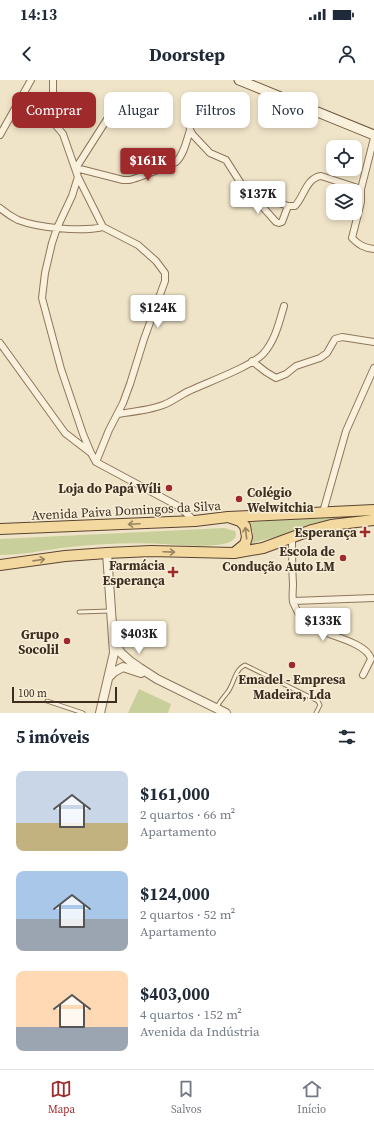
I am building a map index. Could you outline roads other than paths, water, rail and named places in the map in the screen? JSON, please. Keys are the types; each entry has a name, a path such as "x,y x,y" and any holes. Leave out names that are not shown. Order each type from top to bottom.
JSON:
{"main road":[{"path":"239,80 374,135"},
{"name":"Avenida Paiva Domingos da Silva","path":"0,530 195,521 228,517 374,510"},
{"path":"228,517 240,521 245,526 248,537 245,544 234,553"},
{"path":"0,565 65,556 107,553 151,551 234,553 263,548 312,530 331,525 374,520"}],"street":[{"path":"0,135 31,80"},
{"path":"52,80 52,98 48,116 63,134 78,177 103,227 138,245 156,261 165,273 165,281 144,339 130,384 96,462"},
{"path":"76,168 104,124"},
{"path":"76,168 130,180 177,162 190,130"},
{"path":"190,130 210,153 226,160 240,182 276,222 282,222 288,206"},
{"path":"362,185 374,138"},
{"path":"248,190 259,196 288,206 295,206 299,202 311,179 315,176 321,176 346,184"},
{"path":"78,177 72,196 57,228 52,243 45,273 42,298 61,369 91,453 96,462 178,506 195,521"},
{"path":"0,208 17,220 31,224 57,228 87,230 103,227"},
{"path":"356,220 352,238 359,245 374,249"},
{"path":"118,414 162,406 252,362 262,355 270,344 284,306"},
{"path":"252,362 276,378 286,374 296,366 320,358 327,353 336,339 342,337 374,342"},
{"path":"0,343 65,433 91,453"},
{"path":"323,512 346,431 374,368"},
{"path":"292,538 293,601 307,624 326,633 347,640 370,654 371,659 363,675"},
{"path":"100,713 114,653 107,553"},
{"path":"293,601 374,598"},
{"path":"113,639 121,653 130,661 157,679"},
{"path":"109,678 114,672 123,667 157,679 226,713"}],"lane":[{"path":"79,612 111,611"},
{"path":"216,708 222,697 227,693 240,668 245,665 318,701 320,705 316,713"},
{"path":"47,701 83,713"}],"place":[{"name":"Loja do Papá Wíli","path":"169,488"},
{"name":"Colégio Welwitchia","path":"239,499"},
{"name":"Esperança","path":"365,532"},
{"name":"Escola de Condução Auto LM","path":"343,558"},
{"name":"Farmácia Esperança","path":"173,572"},
{"name":"Grupo Socolil","path":"67,641"},
{"name":"Emadel - Empresa Madeira, Lda","path":"292,665"}]}
